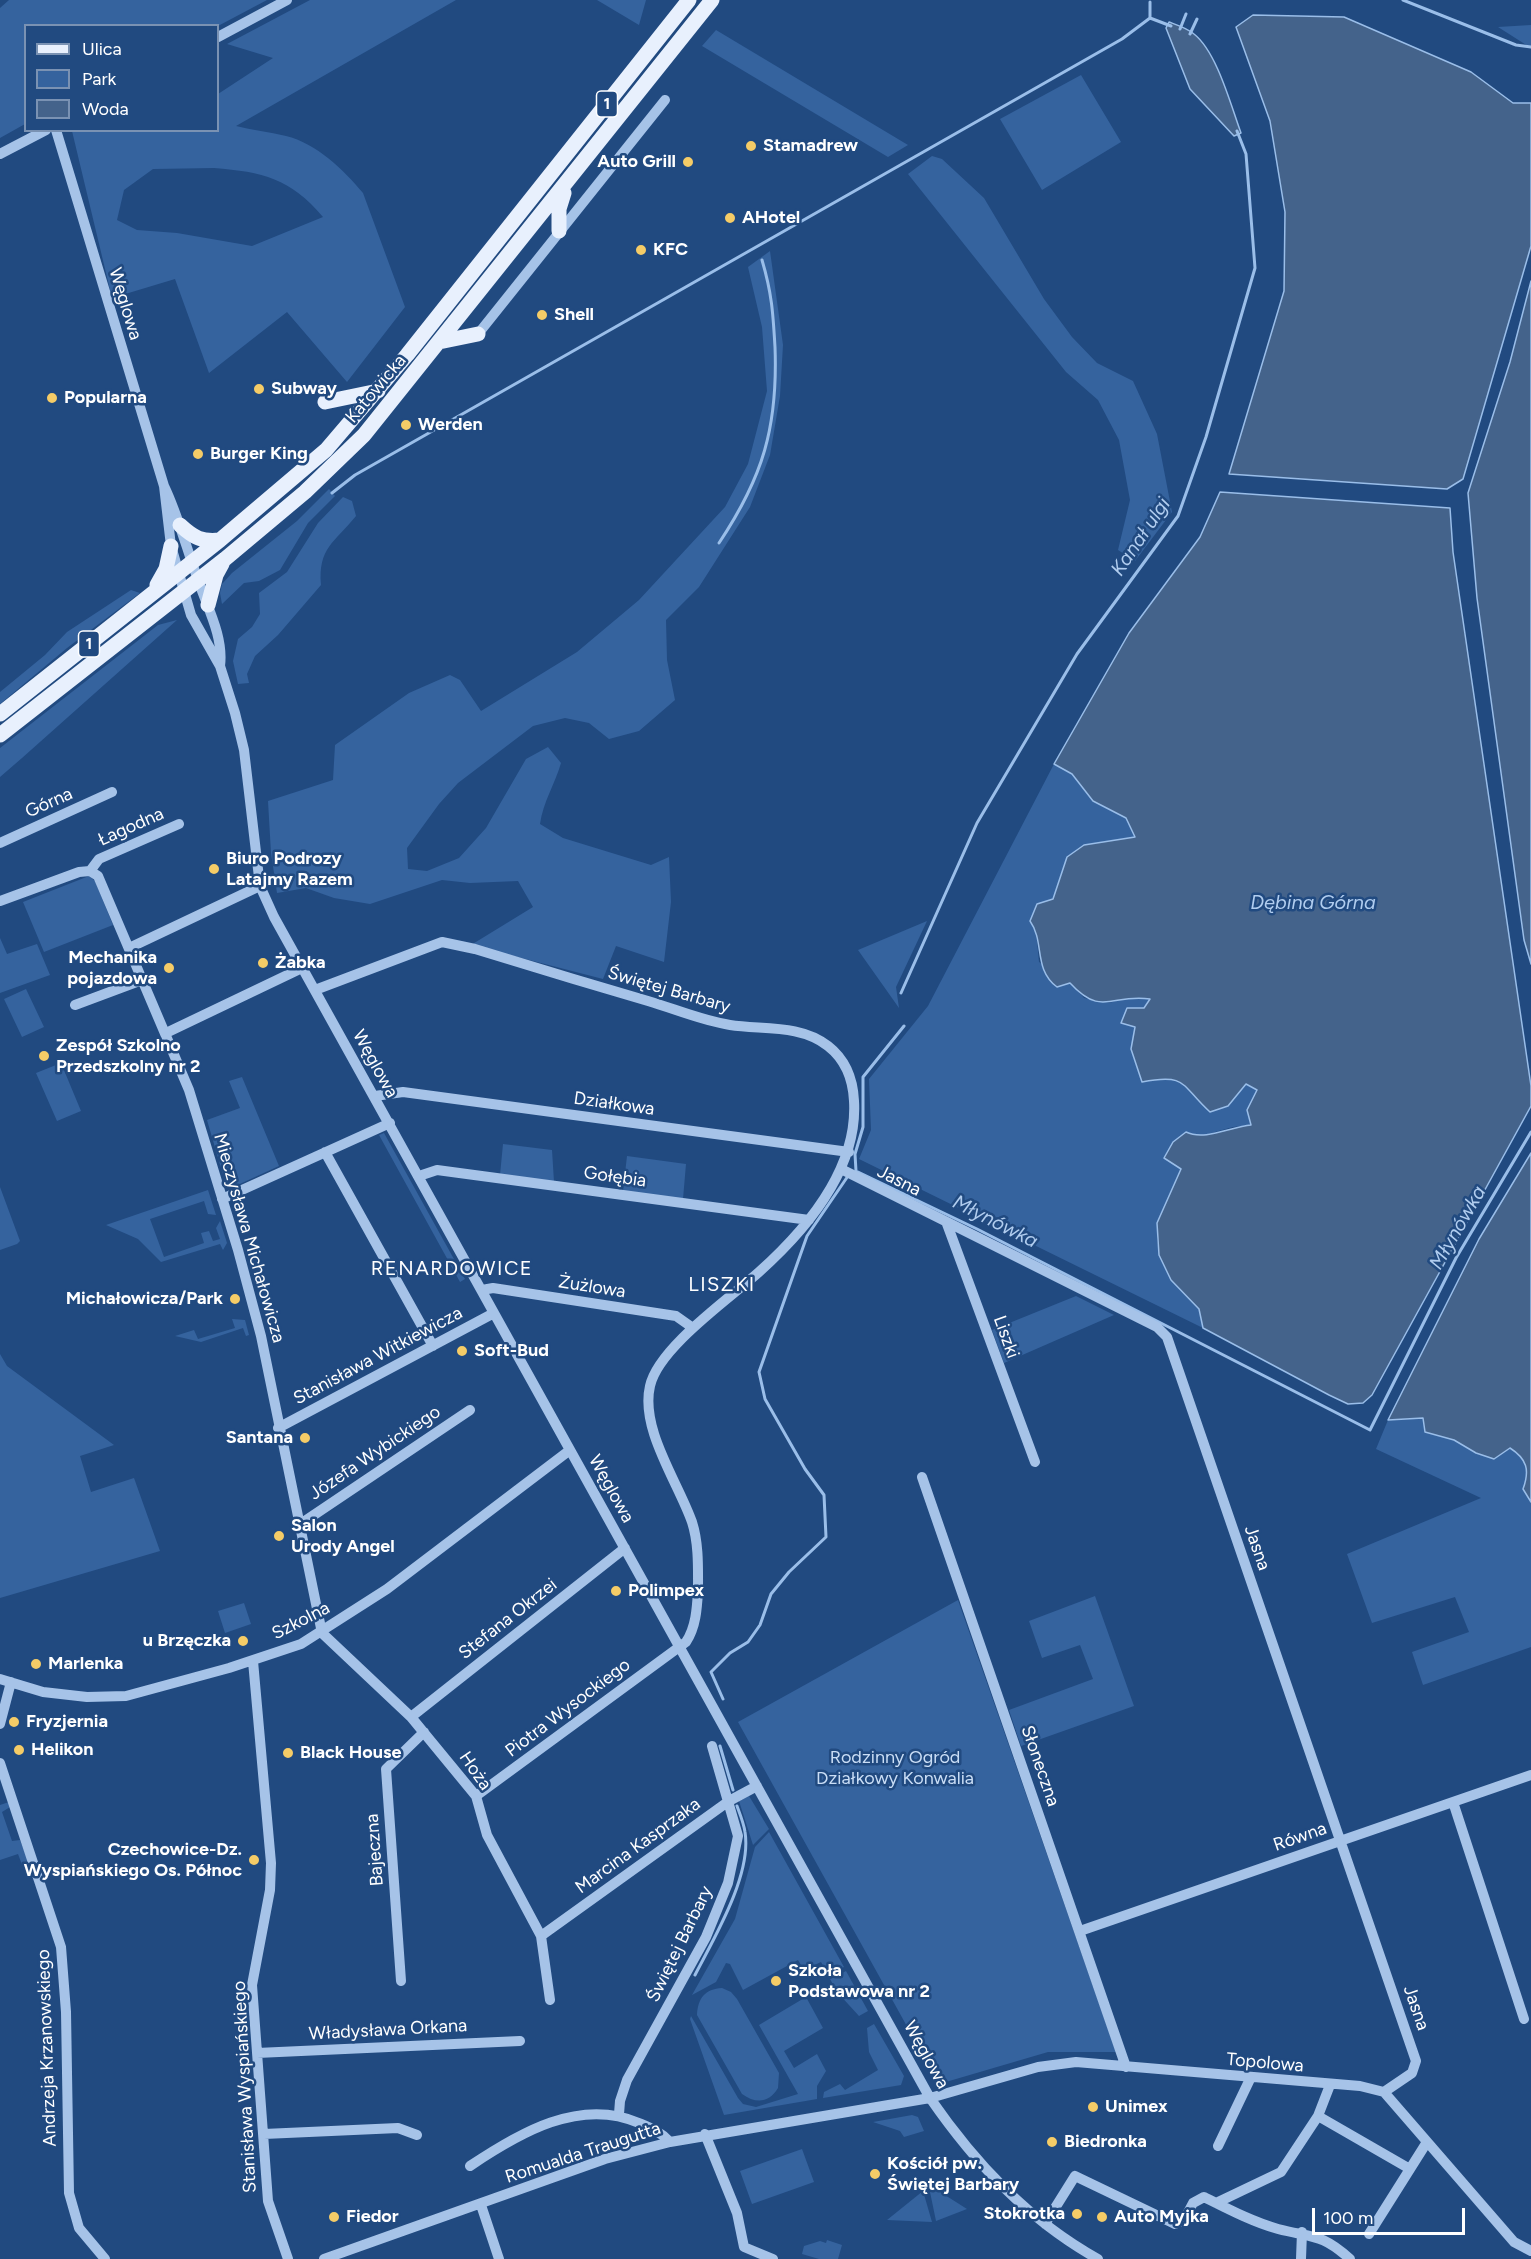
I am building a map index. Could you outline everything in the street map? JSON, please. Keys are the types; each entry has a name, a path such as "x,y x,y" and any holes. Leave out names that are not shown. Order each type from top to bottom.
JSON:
{"main road":[{"name":"Katowicka","path":"0,714 192,563 327,450 378,391 689,0"},
{"name":"Katowicka","path":"0,735 225,559 305,492 356,443 440,342 712,0"},
{"path":"559,231 559,209 567,183"},
{"path":"440,342 478,334"},
{"path":"325,402 378,391"},
{"path":"180,525 192,536 204,541 220,540"},
{"path":"150,596 166,569 171,546"},
{"path":"208,605 216,575 225,559"}],"street":[{"path":"219,37 287,0"},
{"path":"478,334 665,100"},
{"path":"0,154 42,132"},
{"name":"Węglowa","path":"57,132 164,486 208,605 222,652 220,666"},
{"name":"Węglowa","path":"164,486 171,546 178,573 191,615 220,666 244,750 260,885 274,917 930,2098 975,2158 1012,2197 1082,2256 1098,2259"},
{"name":"Górna","path":"0,843 112,792"},
{"name":"Łagodna","path":"0,901 79,872 90,871 99,859 178,824"},
{"name":"Mieczysława Michałowicza","path":"90,871 98,876 189,1090 261,1336 278,1428 322,1633"},
{"path":"129,948 260,885"},
{"name":"Świętej Barbary","path":"315,990 442,942 475,949 729,1025 781,1029 810,1036 829,1046 853,1080 856,1125 846,1173 808,1220 761,1270 693,1328 656,1371 650,1384 648,1402 657,1439 692,1522 697,1543 695,1623 687,1641 680,1646"},
{"path":"166,1033 302,968"},
{"path":"75,1005 142,980"},
{"name":"Działkowa","path":"375,1096 403,1092 849,1152"},
{"path":"222,1199 390,1124"},
{"path":"325,1152 434,1346"},
{"name":"Gołębia","path":"419,1176 437,1170 808,1220"},
{"name":"Jasna","path":"846,1173 1157,1327 1167,1337 1416,2061 1412,2073 1384,2092"},
{"name":"Liszki","path":"947,1224 1035,1462"},
{"name":"Żużlowa","path":"482,1290 493,1288 676,1316 693,1328"},
{"name":"Stanisława Witkiewicza","path":"278,1428 495,1313"},
{"name":"Józefa Wybickiego","path":"299,1525 470,1410"},
{"name":"Szkolna","path":"5,1681 44,1692 87,1697 126,1696 253,1661 300,1644 322,1633 387,1589 570,1450"},
{"name":"Słoneczna","path":"922,1477 1125,2067"},
{"name":"Stefana Okrzei","path":"411,1717 625,1548"},
{"name":"Hoża","path":"322,1633 411,1717 476,1796 487,1835 541,1936 550,2000"},
{"name":"Piotra Wysockiego","path":"476,1796 680,1646"},
{"name":"Stanisława Wyspiańskiego","path":"253,1661 271,1863 270,1890 252,1985 268,2201 288,2259"},
{"path":"0,1724 5,1681"},
{"name":"Bajeczna","path":"401,1981 386,1769 424,1732"},
{"name":"Świętej Barbary","path":"618,2114 627,2080 706,1937 728,1883 738,1836 712,1746"},
{"name":"Andrzeja Krzanowskiego","path":"0,1763 61,1947 66,2012 69,2193 79,2228 105,2259"},
{"name":"Równa","path":"1080,1931 1531,1775"},
{"name":"Marcina Kasprzaka","path":"541,1936 729,1801 757,1786"},
{"path":"1453,1802 1524,2019"},
{"name":"Władysława Orkana","path":"257,2053 520,2041"},
{"name":"Topolowa","path":"930,2098 1057,2063 1076,2062 1360,2086 1384,2092"},
{"path":"1218,2146 1251,2077"},
{"path":"1216,2203 1281,2172 1318,2116 1330,2085"},
{"path":"1384,2092 1526,2253"},
{"name":"Romualda Traugutta","path":"324,2259 605,2160 670,2142 705,2134 930,2098"},
{"path":"470,2166 505,2142 545,2124 583,2114 618,2114 658,2131 670,2142"},
{"path":"1318,2116 1410,2169"},
{"path":"264,2134 398,2128 417,2135"},
{"path":"705,2134 737,2213 747,2259"},
{"path":"1369,2234 1427,2142"},
{"path":"1045,2224 1075,2176 1175,2224 1184,2220 1198,2198 1204,2197 1278,2229 1302,2232 1334,2244 1350,2259"},
{"path":"481,2205 499,2259"},
{"path":"1301,2259 1302,2232"},
{"path":"744,2247 773,2259"}],"green space":[{"path":"9,0 267,0 219,25 24,24 24,125 0,138 0,8"},
{"path":"310,0 456,0 236,126 286,136 308,145 329,158 363,193 405,307 347,382 287,312 209,373 175,279 112,298 72,132 219,132 219,93 273,58 227,44","holes":["214,168 247,172 287,185 299,193 323,217 252,246 177,233 137,230 117,220 124,190 153,169"]},
{"path":"597,0 646,0 639,25"},
{"path":"1531,25 1531,48 1498,27"},
{"path":"716,30 908,145 888,157 702,46"},
{"path":"1081,75 1121,142 1042,190 1000,119"},
{"path":"932,156 942,159 984,198 1044,299 1072,337 1097,363 1133,381 1157,434 1172,512 1135,561 1118,550 1130,500 1119,440 1098,400 1066,372 908,174"},
{"path":"770,251 783,345 780,396 770,455 750,507 699,587 666,620 667,660 675,700 639,731 609,739 589,723 565,718 533,726 458,783 439,804 407,848 408,869 427,871 459,858 486,828 526,759 548,747 561,763 540,824 563,838 651,865 669,857 671,902 664,962 616,946 603,979 471,945 533,907 518,881 470,883 442,880 370,904 334,898 306,888 277,893 271,853 268,801 333,780 335,745 409,693 450,675 460,680 481,711 577,652 639,600 725,507 748,464 767,391 762,327 748,267"},
{"path":"329,489 335,496 308,523 280,570 259,581 244,583 222,604 220,593 222,584 232,573 297,521"},
{"path":"343,497 352,501 356,516 334,540 325,554 322,562 321,585 278,635 255,656 247,674 249,683 238,684 233,661 238,639 252,627 260,614 259,593 287,572 318,523"},
{"path":"131,590 140,593 67,648 0,704 0,692 45,655 67,632"},
{"path":"177,620 0,777 0,748 158,625"},
{"path":"1054,764 1072,774 1093,801 1126,818 1135,837 1084,845 1053,900 1030,921 1036,930 1039,962 1070,982 1084,998 1109,1003 1132,996 1150,999 1144,1008 1122,1022 1135,1027 1131,1050 1142,1082 1161,1079 1175,1080 1187,1087 1198,1101 1228,1106 1246,1084 1257,1090 1247,1110 1251,1125 1233,1127 1197,1137 1157,1223 1159,1255 1171,1280 1199,1309 1203,1328 859,1159 871,1130 869,1079 928,1006"},
{"path":"89,876 95,881 113,925 44,952 23,902"},
{"path":"927,921 896,987 899,1008 858,950"},
{"path":"0,938 7,954 37,944 50,975 0,993"},
{"path":"26,989 44,1027 22,1037 4,999"},
{"path":"61,1063 81,1111 57,1121 36,1073"},
{"path":"242,1077 279,1166 231,1188 226,1185 207,1120 240,1108 229,1081"},
{"path":"384,1133 465,1279 460,1282 379,1135"},
{"path":"503,1144 552,1150 554,1182 500,1175"},
{"path":"627,1156 686,1164 683,1199 623,1191"},
{"path":"0,1187 20,1241 0,1250"},
{"path":"208,1190 216,1215 208,1214 204,1201 150,1219 164,1257 204,1243 201,1233 209,1231 213,1241 220,1239 216,1228 220,1221 227,1243 223,1250 220,1244 161,1262 138,1239 106,1225"},
{"path":"1076,1296 1114,1315 1004,1363 992,1330"},
{"path":"232,1319 245,1320 249,1335 246,1336 243,1328 201,1342 175,1336 194,1330 198,1339 235,1328"},
{"path":"0,1354 7,1366 114,1445 80,1456 91,1492 134,1478 160,1551 0,1598"},
{"path":"1423,1418 1425,1432 1454,1440 1476,1453 1510,1447 1524,1460 1527,1470 1523,1489 1531,1502 1531,1647 1423,1685 1412,1652 1469,1632 1455,1597 1372,1623 1347,1554 1481,1498 1376,1449 1388,1420"},
{"path":"1095,1596 1134,1706 1021,1746 1009,1710 1093,1679 1080,1645 1042,1658 1029,1621"},
{"name":"Rodzinny Ogród Działkowy Konwalia","path":"958,1600 1116,2052 1048,2052 939,2084 738,1722"},
{"path":"244,1603 251,1624 225,1633 218,1611"},
{"path":"749,1796 769,1829 753,1845 739,1801"},
{"path":"9,1802 10,1807 2,1812 12,1841 20,1840 33,1873 27,1878 18,1854 0,1860 0,1805"},
{"path":"769,1832 844,1967 828,1975 821,1962 804,1970 798,1960 743,1990 730,1964 726,1963 716,1982 692,1995 735,1919 755,1847"},
{"path":"846,1971 868,2011 859,2016 838,1993 830,1979"},
{"path":"722,1988 731,1992 737,1999 779,2073 778,2088 771,2097 757,2100 742,2094 697,2015 701,1999 707,1992"},
{"path":"806,1997 823,2028 784,2051 794,2068 817,2054 826,2071 817,2086 817,2099 724,2115 690,2019 691,2016 738,2098 743,2104 756,2107 798,2094 759,2025"},
{"path":"874,2024 904,2076 901,2085 823,2098 824,2092 840,2084 845,2090 878,2070 869,2052 867,2028"},
{"path":"912,2115 918,2117 924,2131 904,2137 900,2131 873,2122"},
{"path":"802,2149 814,2182 752,2204 740,2171"},
{"path":"937,2190 967,2209 936,2221 930,2192"},
{"path":"923,2191 932,2222 887,2220"},
{"path":"827,2240 842,2245 838,2259 819,2259 802,2254 804,2246 820,2241 826,2243"}],"water":[{"path":"1253,15 1344,17 1471,72 1513,103 1531,103 1531,246 1463,479 1447,489 1229,474 1284,291 1285,212 1270,121 1236,27"},
{"path":"1169,22 1194,34 1210,53 1241,133 1234,136 1190,89 1166,28"},
{"path":"1531,281 1531,964 1524,940 1477,598 1468,493 1510,362"},
{"name":"Dębina Górna","path":"1220,492 1450,508 1453,552 1531,1086 1531,1106 1372,1395 1363,1403 1348,1404 1203,1328 1199,1309 1171,1280 1159,1255 1157,1223 1181,1169 1164,1158 1173,1142 1186,1132 1201,1135 1251,1125 1247,1110 1257,1090 1246,1084 1228,1106 1210,1112 1188,1089 1176,1081 1168,1079 1142,1082 1131,1049 1135,1027 1121,1023 1127,1008 1144,1008 1150,999 1099,1002 1081,993 1070,983 1057,987 1045,972 1037,938 1030,921 1037,904 1053,899 1067,857 1084,845 1135,837 1126,818 1093,801 1072,774 1054,764 1129,633 1200,537"},
{"path":"1531,1153 1531,1502 1523,1489 1526,1465 1510,1448 1494,1459 1476,1453 1454,1440 1425,1432 1423,1418 1388,1420 1479,1239"}],"waterway":[{"name":"Kanał ulgi","path":"1403,0 1516,45 1531,47"},
{"path":"1150,2 1150,18"},
{"path":"1180,29 1186,14"},
{"name":"Kanał ulgi","path":"1150,18 1171,26"},
{"path":"332,493 355,475 1122,39 1150,18"},
{"path":"1190,34 1197,19"},
{"name":"Kanał ulgi","path":"901,993 977,823 1077,654 1178,516 1206,437 1255,268 1246,154 1237,131"},
{"path":"719,543 747,496 757,473 765,450 774,402 775,347 768,283 762,260"},
{"name":"Kanał ulgi","path":"856,1171 855,1154 863,1127 863,1077 904,1026"},
{"name":"Młynówka","path":"858,1172 977,1229 1370,1430 1456,1258 1531,1132"},
{"name":"Młynówka","path":"723,1699 711,1672 730,1653 748,1642 760,1625 771,1594 789,1572 826,1537 824,1495 805,1469 765,1399 759,1372 807,1236 848,1176"},
{"name":"Młynówka","path":"720,1746 733,1790"},
{"name":"Młynówka","path":"695,1975 730,1906 743,1867 746,1849 745,1832 737,1806"}],"place":[{"name":"Stamadrew","path":"751,146"},
{"name":"Auto Grill","path":"688,162"},
{"name":"AHotel","path":"730,218"},
{"name":"KFC","path":"641,250"},
{"name":"Shell","path":"542,315"},
{"name":"Subway","path":"259,389"},
{"name":"Popularna","path":"52,398"},
{"name":"Werden","path":"406,425"},
{"name":"Burger King","path":"198,454"},
{"name":"Biuro Podrozy Latajmy Razem","path":"214,869"},
{"name":"Żabka","path":"263,963"},
{"name":"Mechanika pojazdowa","path":"169,968"},
{"name":"Zespół Szkolno Przedszkolny nr 2","path":"44,1056"},
{"name":"Michałowicza/Park","path":"235,1299"},
{"name":"Soft-Bud","path":"462,1351"},
{"name":"Santana","path":"305,1438"},
{"name":"Salon Urody Angel","path":"279,1536"},
{"name":"Polimpex","path":"616,1591"},
{"name":"u Brzęczka","path":"243,1641"},
{"name":"Marlenka","path":"36,1664"},
{"name":"Fryzjernia","path":"14,1722"},
{"name":"Helikon","path":"19,1750"},
{"name":"Black House","path":"288,1753"},
{"name":"Czechowice-Dz. Wyspiańskiego Os. Północ","path":"254,1860"},
{"name":"Szkoła Podstawowa nr 2","path":"776,1981"},
{"name":"Unimex","path":"1093,2107"},
{"name":"Biedronka","path":"1052,2142"},
{"name":"Kościół pw. Świętej Barbary","path":"875,2174"},
{"name":"Stokrotka","path":"1077,2214"},
{"name":"Fiedor","path":"334,2217"},
{"name":"Auto Myjka","path":"1102,2217"}],"district":[{"name":"RENARDOWICE","path":"452,1269"},
{"name":"LISZKI","path":"722,1285"}]}
